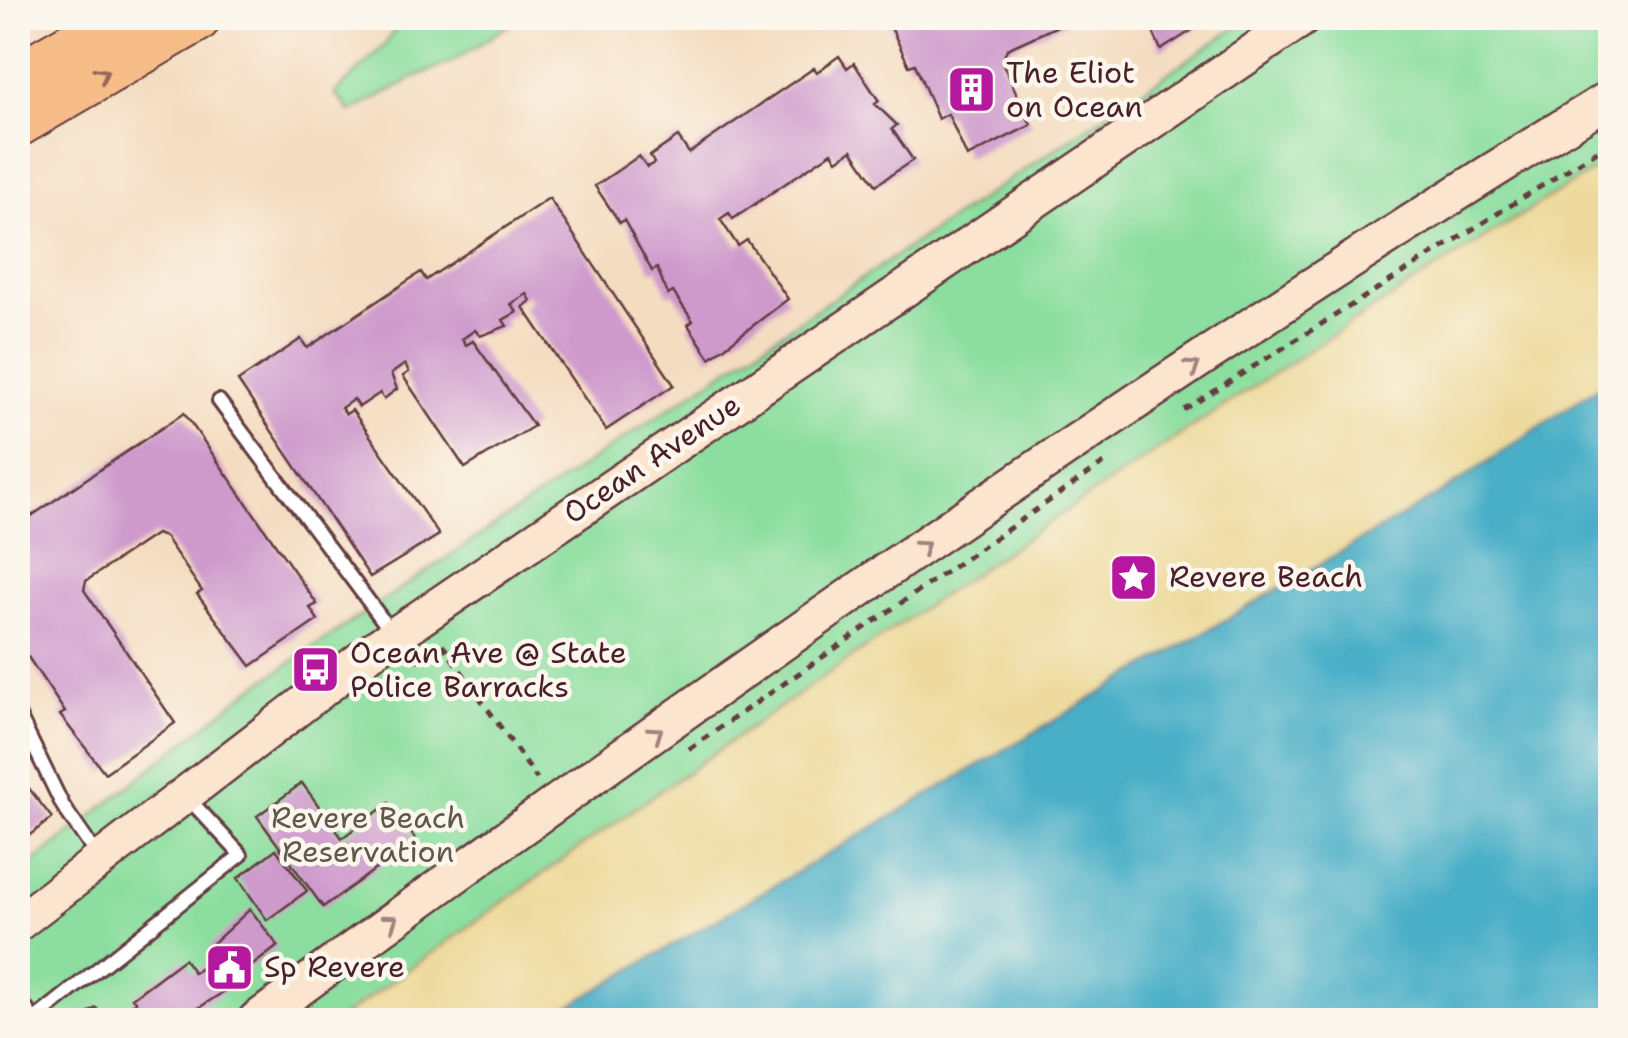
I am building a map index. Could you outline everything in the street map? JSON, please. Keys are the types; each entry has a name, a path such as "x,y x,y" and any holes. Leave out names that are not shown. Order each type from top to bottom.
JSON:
{"highway":[{"path":"18,76 121,18"},
{"path":"18,122 196,18"}],"main road":[{"name":"Ocean Avenue","path":"18,923 385,642 1303,18"},
{"path":"256,1020 739,674 1042,465 1610,98"}],"lane":[{"path":"218,401 385,642"},
{"path":"18,714 63,806 100,861"},
{"path":"18,997 35,1020 240,856 186,796"}],"path":[{"path":"1183,410 1610,143"},
{"path":"675,759 1120,452"},
{"path":"385,642 394,676 442,644 537,778"}],"green space":[{"path":"403,18 520,18 452,62 351,112 335,94 384,46"},
{"name":"Revere Beach Reservation","path":"1250,18 1610,18 1610,379 546,1020 18,1020 18,875 247,692"}],"sand":[{"name":"Revere Beach","path":"1610,160 1610,379 1448,489 546,1020 338,1020 1125,471"}],"water":[{"path":"1610,379 1610,1020 546,1020 1448,489"}],"building":[{"name":"The Eliot on Ocean","path":"900,18 1075,18 1007,49 1002,62 1031,125 967,157 948,114 938,119 915,64 909,66 889,23"},
{"name":"The Eliot on Ocean","path":"1147,18 1211,18 1161,50"},
{"path":"839,56 847,68 854,63 879,101 875,104 897,125 892,129 913,160 876,185 852,150 837,160 832,152 733,219 729,213 720,219 738,246 747,240 788,299 710,358 688,325 693,321 673,292 668,295 657,268 652,271 624,220 620,223 595,186 639,156 647,167 654,163 650,156 678,137 689,153 814,68 817,72"},
{"path":"549,198 674,385 606,430 523,307 531,301 527,294 511,304 517,312 503,320 507,326 480,336 475,330 462,339 466,345 473,341 534,426 465,468 403,376 409,372 405,364 391,374 397,389 384,399 380,393 359,407 354,399 341,408 346,414 352,410 439,535 370,577 238,381 301,339 307,348 421,272 426,280"},
{"path":"184,413 317,604 310,608 318,620 251,666 197,594 202,591 165,537 156,534 86,581 84,590 175,723 105,773 60,715 65,712 18,642 18,525"},
{"path":"18,774 52,818 18,844"},
{"path":"302,783 342,838 389,803 416,840 323,907 257,816"},
{"path":"276,849 307,891 267,920 238,878"},
{"path":"250,909 278,946 232,981 231,987 180,1020 111,1020 136,1002 132,998 184,959 194,973 217,956 209,947"},
{"path":"96,1008 106,1020 79,1020"}],"place":[{"name":"The Eliot on Ocean","path":"971,90"},
{"name":"Revere Beach","path":"1134,577"},
{"name":"Ocean Ave @ State Police Barracks","path":"315,670"},
{"name":"Sp Revere","path":"229,967"}]}
